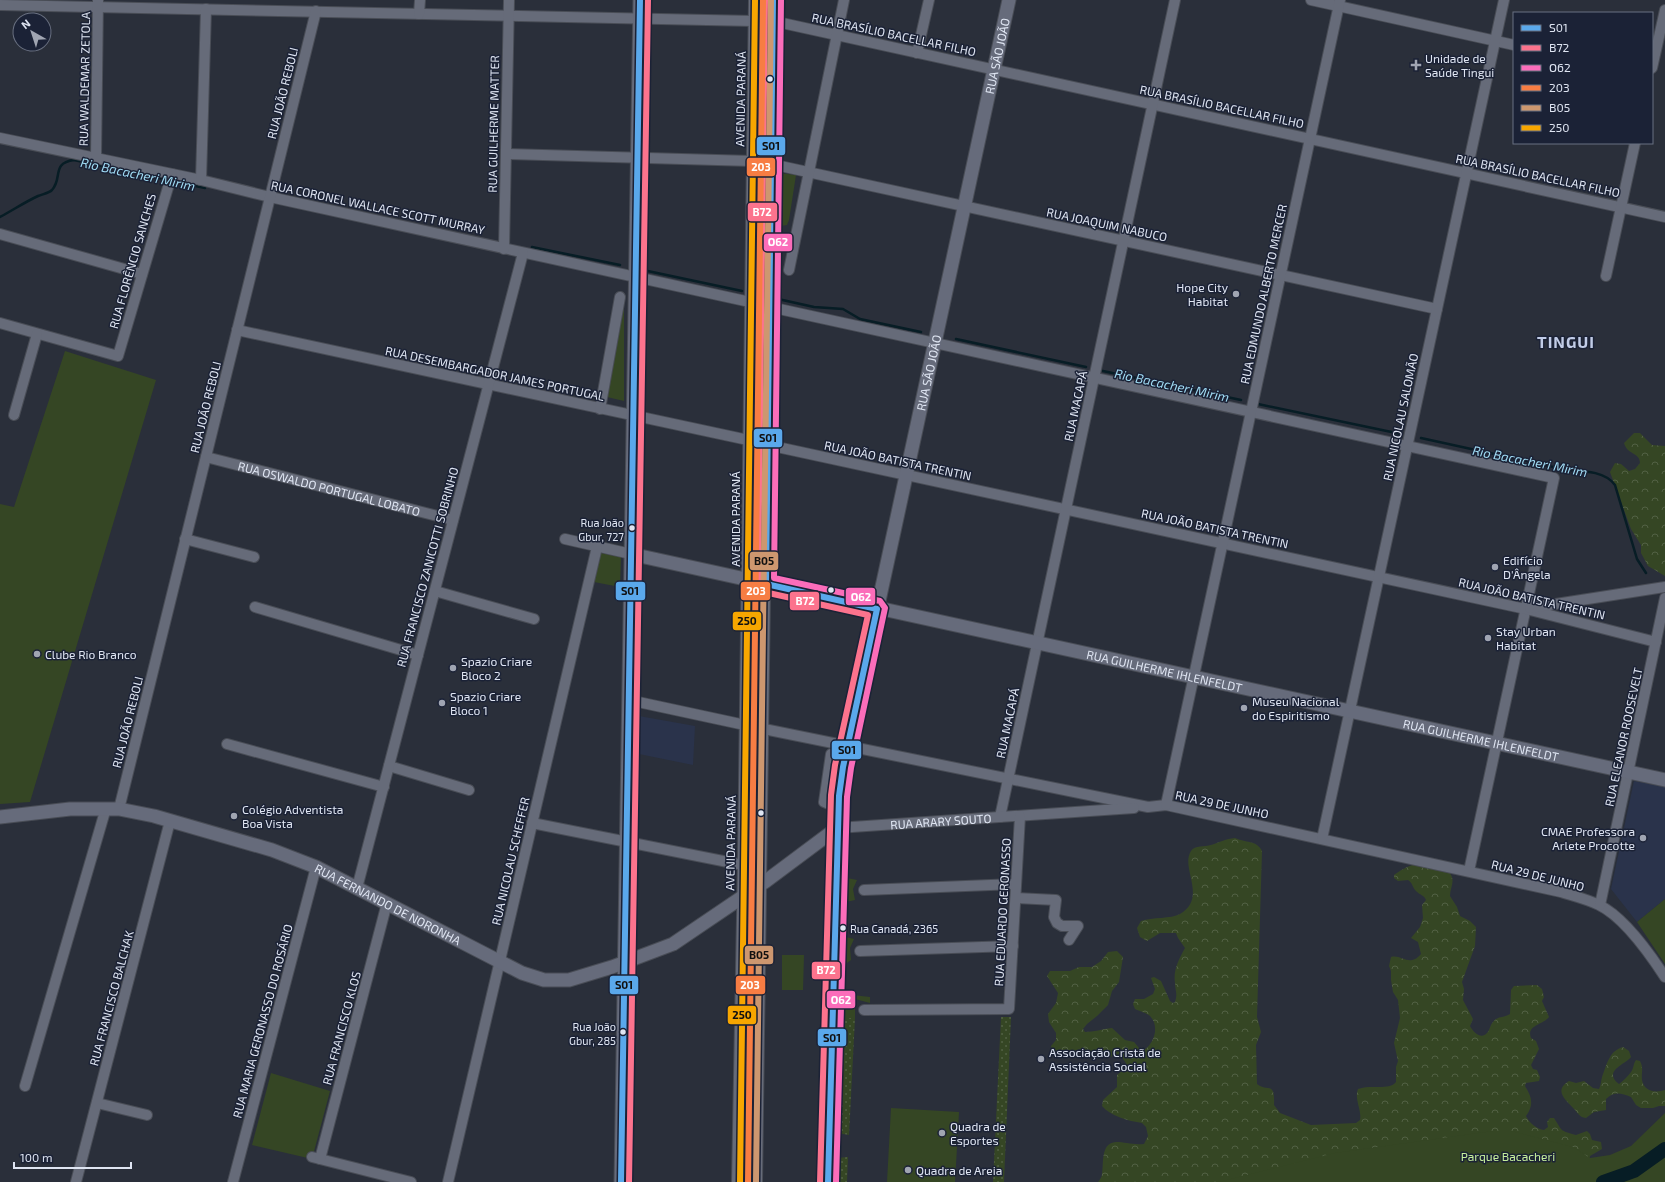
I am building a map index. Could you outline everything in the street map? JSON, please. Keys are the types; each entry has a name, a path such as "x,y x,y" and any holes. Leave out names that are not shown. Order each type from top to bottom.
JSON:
{"main road":[{"path":"621,1182 640,0"},
{"name":"RUA SÃO JOÃO","path":"828,1182 837,828 842,774 1009,0"},
{"path":"631,554 757,582"},
{"name":"RUA GUILHERME IHLENFELDT","path":"757,582 1665,780"},
{"name":"RUA FERNANDO DE NORONHA","path":"0,817 70,809 112,808 170,821 272,850 316,867 529,976 552,980 576,978 625,963 683,939 758,886"},
{"path":"758,886 837,828"}],"street":[{"path":"420,0 420,14"},
{"name":"RUA GUILHERME MATTER","path":"504,249 509,0"},
{"name":"AVENIDA PARANÁ","path":"754,0 748,440 764,729 758,886 757,1182"},
{"name":"AVENIDA PARANÁ","path":"737,1182 745,724 768,445 773,0"},
{"path":"789,270 844,0"},
{"path":"917,52 929,0"},
{"name":"RUA MACAPÁ","path":"1000,817 1175,0"},
{"path":"1311,0 1339,3 1513,45"},
{"name":"RUA NICOLAU SALOMÃO","path":"1322,839 1504,0"},
{"path":"0,5 98,3 206,9 754,21"},
{"name":"RUA WALDEMAR ZETOLA","path":"96,158 98,3"},
{"name":"RUA EDMUNDO ALBERTO MERCER","path":"1166,805 1339,3"},
{"path":"201,180 206,9"},
{"path":"1653,64 1665,10"},
{"name":"RUA JOÃO REBOLI","path":"25,1086 112,808 185,539 316,12"},
{"name":"RUA BRASÍLIO BACELLAR FILHO","path":"773,21 1665,216"},
{"name":"RUA CORONEL WALLACE SCOTT MURRAY","path":"0,138 201,180 270,197 750,302"},
{"path":"1606,276 1635,144"},
{"name":"RUA JOAQUIM NABUCO","path":"506,154 752,161 771,164 809,171 1437,309"},
{"name":"RUA FLORÊNCIO SANCHES","path":"37,334 118,356 172,174"},
{"path":"0,234 142,274"},
{"name":"RUA FRANCISCO ZANICOTTI SOBRINHO","path":"357,888 523,253"},
{"path":"600,408 620,297"},
{"path":"770,307 1554,478 1469,871"},
{"path":"0,323 37,334 14,415"},
{"name":"RUA DESEMBARGADOR JAMES PORTUGAL","path":"237,330 748,440"},
{"name":"RUA JOÃO BATISTA TRENTIN","path":"768,445 1526,609 1656,642"},
{"name":"RUA OSWALDO PORTUGAL LOBATO","path":"206,457 453,520"},
{"path":"185,539 254,557"},
{"path":"565,539 631,554"},
{"name":"RUA NICOLAU SCHEFFER","path":"448,1182 597,546"},
{"path":"1526,609 1665,587"},
{"path":"435,591 534,619"},
{"name":"RUA ELEANOR ROOSEVELT","path":"1600,906 1665,598"},
{"path":"255,607 418,655"},
{"path":"629,700 745,724"},
{"name":"RUA 29 DE JUNHO","path":"764,729 1148,807 1166,805 1561,892 1600,906"},
{"path":"227,744 384,787"},
{"path":"832,754 826,781 824,802 838,808"},
{"path":"389,766 469,790"},
{"path":"826,781 842,774"},
{"name":"RUA ARARY SOUTO","path":"837,828 1148,807"},
{"name":"RUA EDUARDO GERONASSO","path":"864,1010 1009,1009 1020,816"},
{"name":"RUA FRANCISCO BALCHAK","path":"76,1182 170,821"},
{"path":"532,823 743,865"},
{"name":"RUA MARIA GERONASSO DO ROSÁRIO","path":"233,1182 316,867"},
{"path":"864,890 1016,884"},
{"path":"1016,898 1056,900 1054,917 1057,923 1062,926 1078,926 1069,940"},
{"name":"RUA FRANCISCO KLOS","path":"380,1178 316,1158 387,904"},
{"path":"1600,906 1630,932 1665,977"},
{"path":"860,951 1013,946"},
{"path":"97,1102 147,1115"},
{"path":"380,1178 411,1182"}],"shaded area":[{"path":"639,716 695,726 693,765 639,754"},
{"name":"CMAE Professora Arlete Procotte","path":"1634,781 1665,787 1665,899 1637,922 1611,889"}],"green space":[{"path":"779,173 796,175 789,220 787,225 780,226 777,221"},
{"path":"624,304 624,401 607,397"},
{"name":"Clube Rio Branco","path":"65,351 156,380 30,802 0,804 0,504 14,507"},
{"path":"1634,433 1640,433 1652,445 1665,446 1665,576 1648,566 1641,553 1641,545 1631,529 1610,472 1615,463 1621,464 1629,471 1635,469 1640,463 1638,457 1628,450 1624,443"},
{"path":"601,553 621,557 620,587 594,582"},
{"path":"844,835 849,835 847,878 857,880 853,889 855,900 846,902 846,937 854,939 850,948 851,960 844,965 844,994 870,997 870,1003 855,999 855,1018 839,1018"},
{"path":"1235,838 1254,843 1260,847 1262,851 1257,1017 1261,1032 1256,1045 1257,1084 1272,1090 1274,1105 1280,1113 1311,1125 1356,1123 1360,1120 1357,1097 1358,1089 1385,1087 1393,1085 1396,1082 1396,1067 1398,1061 1394,1043 1400,1018 1398,1000 1393,992 1391,971 1389,966 1391,957 1413,960 1421,954 1418,942 1411,938 1420,927 1423,918 1422,905 1426,900 1416,891 1410,881 1398,881 1394,878 1394,875 1411,866 1428,865 1440,867 1449,872 1453,880 1450,896 1457,907 1460,916 1470,921 1476,927 1475,946 1462,982 1464,989 1463,1000 1473,1019 1470,1026 1471,1028 1477,1034 1482,1036 1485,1035 1495,1020 1510,1014 1511,990 1514,986 1537,985 1542,989 1544,997 1542,1001 1549,1017 1533,1028 1530,1034 1531,1038 1536,1041 1539,1049 1531,1065 1533,1069 1537,1070 1540,1077 1539,1081 1526,1083 1525,1086 1531,1097 1531,1105 1526,1116 1527,1119 1536,1127 1544,1130 1548,1127 1547,1122 1550,1118 1554,1118 1560,1128 1567,1132 1576,1135 1587,1131 1592,1140 1601,1142 1602,1149 1590,1156 1589,1161 1415,1182 1098,1182 1102,1176 1104,1155 1107,1146 1116,1142 1144,1144 1148,1136 1146,1127 1142,1123 1110,1113 1102,1106 1103,1100 1117,1087 1117,1075 1128,1066 1121,1056 1105,1056 1083,1049 1060,1055 1053,1052 1051,1046 1056,1040 1056,1033 1049,1022 1048,1014 1056,1003 1058,993 1047,976 1050,971 1070,971 1079,967 1092,967 1101,961 1108,952 1117,951 1123,957 1119,982 1112,991 1108,1005 1083,1029 1085,1032 1092,1032 1112,1028 1125,1040 1134,1042 1139,1048 1144,1050 1151,1044 1155,1025 1149,1015 1135,1009 1133,1004 1135,999 1144,999 1153,994 1155,989 1151,978 1154,977 1161,981 1170,1001 1173,1003 1175,1002 1176,969 1185,948 1176,933 1160,933 1147,941 1140,937 1137,928 1141,921 1176,916 1188,907 1192,900 1193,892 1189,858 1193,849"},
{"path":"1665,899 1665,964 1637,922"},
{"path":"782,955 804,955 803,990 782,990"},
{"path":"1001,1017 1011,1017 1004,1182 993,1182"},
{"path":"839,1018 855,1018 849,1135 837,1133"},
{"path":"1623,1047 1629,1051 1631,1057 1617,1068 1613,1075 1614,1079 1619,1084 1631,1072 1636,1060 1640,1061 1642,1066 1643,1084 1651,1091 1665,1090 1665,1106 1641,1108 1636,1105 1631,1097 1615,1094 1606,1099 1606,1110 1594,1112 1586,1118 1580,1116 1562,1095 1562,1088 1569,1081 1576,1083 1584,1081 1593,1088 1599,1089 1609,1059 1618,1049"},
{"path":"271,1073 330,1091 312,1159 252,1145"},
{"path":"891,1108 959,1112 955,1182 887,1182"},
{"name":"Parque Bacacheri","path":"1665,1113 1665,1182 1219,1182 1335,1153 1493,1131 1511,1131 1573,1147 1590,1158 1610,1155 1631,1146"},
{"path":"848,1157 847,1182 837,1182 836,1158"}],"waterway":[{"name":"Rio Bacacheri Mirim","path":"0,217 33,198 51,191 57,181 58,172 62,164 74,160 168,180"},
{"name":"Rio Bacacheri Mirim","path":"172,181 205,188"},
{"name":"Rio Bacacheri Mirim","path":"532,247 620,265"},
{"name":"Rio Bacacheri Mirim","path":"643,270 742,291"},
{"name":"Rio Bacacheri Mirim","path":"778,299 814,307 843,309 860,319 921,332"},
{"name":"Rio Bacacheri Mirim","path":"956,339 1086,367"},
{"name":"Rio Bacacheri Mirim","path":"1103,371 1241,400"},
{"name":"Rio Bacacheri Mirim","path":"1258,404 1401,434"},
{"name":"Rio Bacacheri Mirim","path":"1421,438 1567,470 1600,474 1606,477 1615,485 1637,559 1646,573"},
{"path":"1603,1182 1634,1171 1665,1149"}],"transit line":[{"name":"S01","path":"621,1182 640,0"},
{"name":"B72","path":"629,1182 648,0"},
{"name":"250","path":"740,1182 755,0"},
{"name":"203","path":"748,1182 763,0"},
{"name":"B72","path":"765,0 758,585 764,592 868,615 835,765 831,795 820,1182"},
{"name":"B05","path":"756,1182 771,0"},
{"name":"S01","path":"766,584 773,0"},
{"name":"O62","path":"781,0 774,578 880,601 885,608 851,768 847,797 836,1182"},
{"name":"S01","path":"766,584 877,609"},
{"name":"S01","path":"828,1182 839,796 843,767 877,609"}],"place":[{"name":"Unidade de Saúde Tingui","path":"1416,65"},
{"name":"Hope City Habitat","path":"1236,294"},
{"name":"Rua João Gbur, 727","path":"632,528"},
{"name":"Edifício D'Ângela","path":"1495,567"},
{"name":"Stay Urban Habitat","path":"1488,638"},
{"name":"Clube Rio Branco","path":"37,654"},
{"name":"Spazio Criare Bloco 2","path":"453,668"},
{"name":"Spazio Criare Bloco 1","path":"442,703"},
{"name":"Museu Nacional do Espiritismo","path":"1244,708"},
{"name":"Colégio Adventista Boa Vista","path":"234,816"},
{"name":"CMAE Professora Arlete Procotte","path":"1643,838"},
{"name":"Rua Canadá, 2365","path":"843,928"},
{"name":"Rua João Gbur, 285","path":"623,1032"},
{"name":"Associação Cristã de Assistência Social","path":"1041,1059"},
{"name":"Quadra de Esportes","path":"942,1133"},
{"name":"Quadra de Areia","path":"908,1170"}],"district":[{"name":"TINGUI","path":"1566,341"}]}
